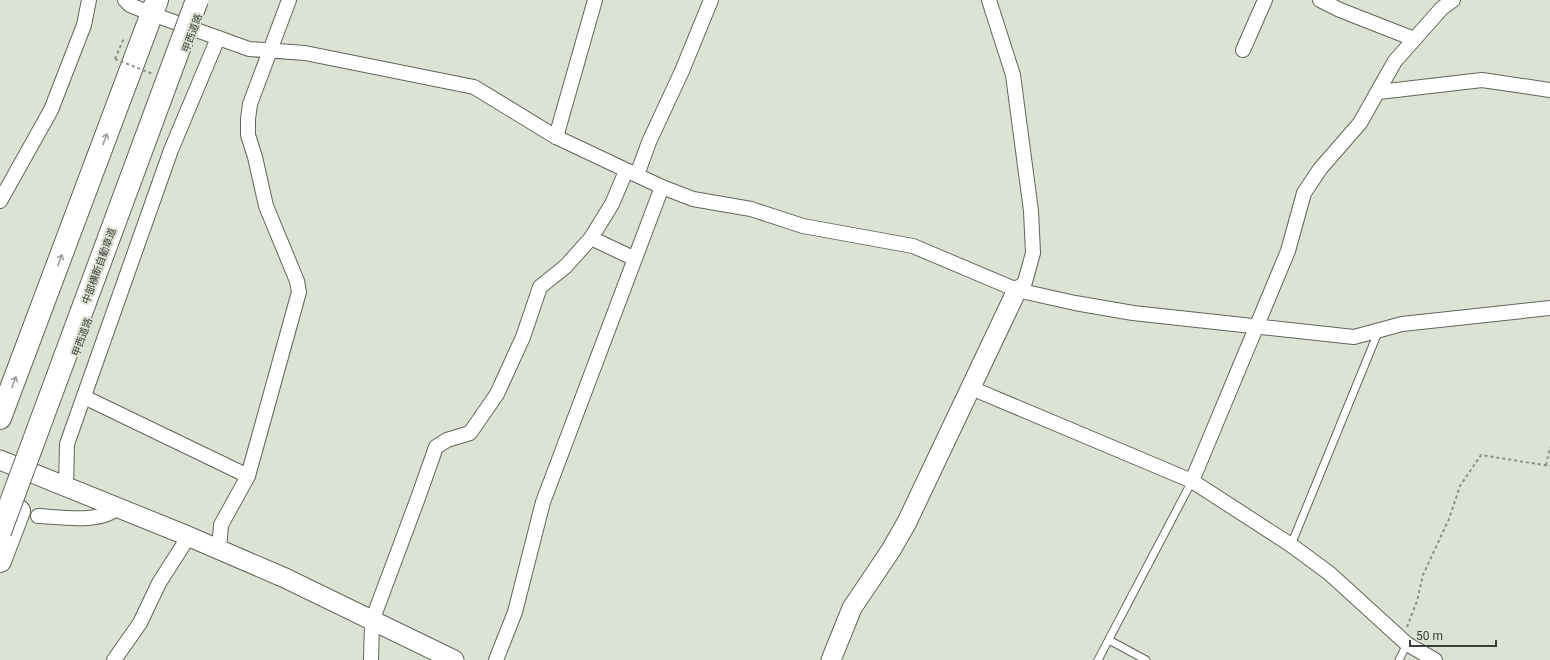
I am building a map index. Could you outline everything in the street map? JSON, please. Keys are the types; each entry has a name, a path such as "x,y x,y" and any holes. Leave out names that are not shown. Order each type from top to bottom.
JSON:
{"highway":[{"name":"中部横断自動車道","path":"0,505 188,0"},
{"name":"中部横断自動車道","path":"0,532 197,0"},
{"name":"甲西道路","path":"0,562 204,0"},
{"path":"0,418 154,7"}],"street":[{"path":"0,201 51,110 84,25 89,0"},
{"path":"125,0 130,5 154,7 194,28 249,49 305,54 474,87 556,137 662,187 693,199 751,209 803,226 913,246 1017,290 1075,303 1133,313 1313,331 1354,337 1402,324 1550,308"},
{"path":"219,550 221,525 248,476 299,292 297,280 266,206 256,157 248,134 250,104 289,0"},
{"path":"556,137 595,0"},
{"path":"371,660 372,621 436,446 447,440 470,433 497,394 523,337 540,286 566,266 591,238 632,173 649,142 682,71 711,0"},
{"path":"831,660 852,608 891,550 907,522 1017,290 1025,282 1033,253 1031,211 1013,75 989,0"},
{"path":"1243,50 1265,0"},
{"path":"1320,0 1340,10 1414,38"},
{"path":"1192,481 1288,251 1304,193 1320,169 1360,123 1379,92 1395,61 1442,8 1453,0"},
{"path":"66,486 67,444 171,150 218,38"},
{"path":"1379,92 1482,80 1550,90"},
{"path":"496,660 515,612 543,502 622,294 633,258 662,187"},
{"path":"591,238 633,258"},
{"path":"971,388 1192,481 1292,545 1329,573 1405,642 1435,660"},
{"path":"84,396 248,476"},
{"path":"0,460 189,536 285,578 454,660"},
{"path":"38,516 86,518 112,513 118,507"},
{"path":"114,660 140,622 159,583 189,536"}],"lane":[{"path":"1292,545 1379,330"},
{"path":"1098,660 1192,481"},
{"path":"1109,640 1146,660"},
{"path":"1399,660 1405,642"}],"path":[{"path":"124,37 115,59 157,75"},
{"path":"1546,465 1550,447"},
{"path":"1405,642 1417,600 1422,575 1449,519 1460,486 1482,455 1550,466"}]}
